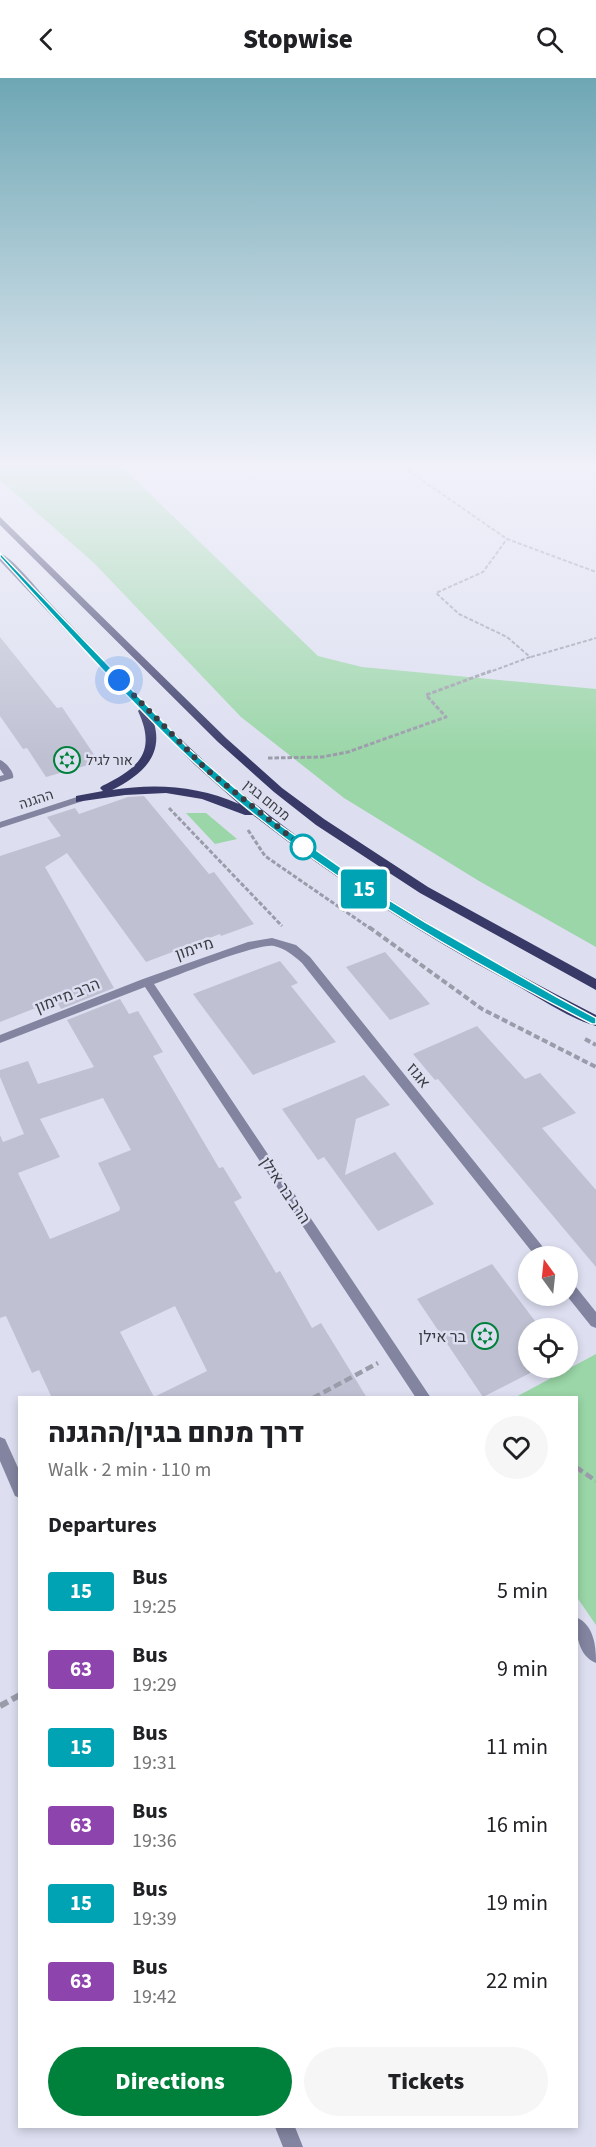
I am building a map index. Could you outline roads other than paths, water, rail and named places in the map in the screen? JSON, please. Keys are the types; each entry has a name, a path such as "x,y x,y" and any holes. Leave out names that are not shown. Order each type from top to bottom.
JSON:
{"main road":[{"name":"מנחם בגין","path":"7,564 206,769 267,820 360,886 422,925 554,1000 596,1021"},
{"name":"מנחם בגין","path":"44,564 242,759 320,822 424,890 596,985"},
{"path":"80,799 115,784 136,770 149,755 154,742 153,732 134,696"},
{"path":"80,799 122,790 149,788 183,790 210,797 267,820"}],"street":[{"path":"0,763 10,776 0,779"},
{"name":"ההגנה","path":"0,825 80,799"},
{"name":"אגוז","path":"252,945 272,942 292,948 306,960 535,1246"},
{"name":"מיימון","path":"147,982 252,945"},
{"name":"הרב מיימון","path":"0,1040 147,982"},
{"name":"הרב בר אילן","path":"147,982 423,1396"},
{"path":"578,1300 596,1322"},
{"path":"0,1444 18,1486"},
{"path":"578,1628 596,1655"},
{"path":"285,2128 293,2147"}],"place":[{"name":"אור לגיל","path":"67,760"},
{"name":"בר אילן","path":"485,1336"}]}
